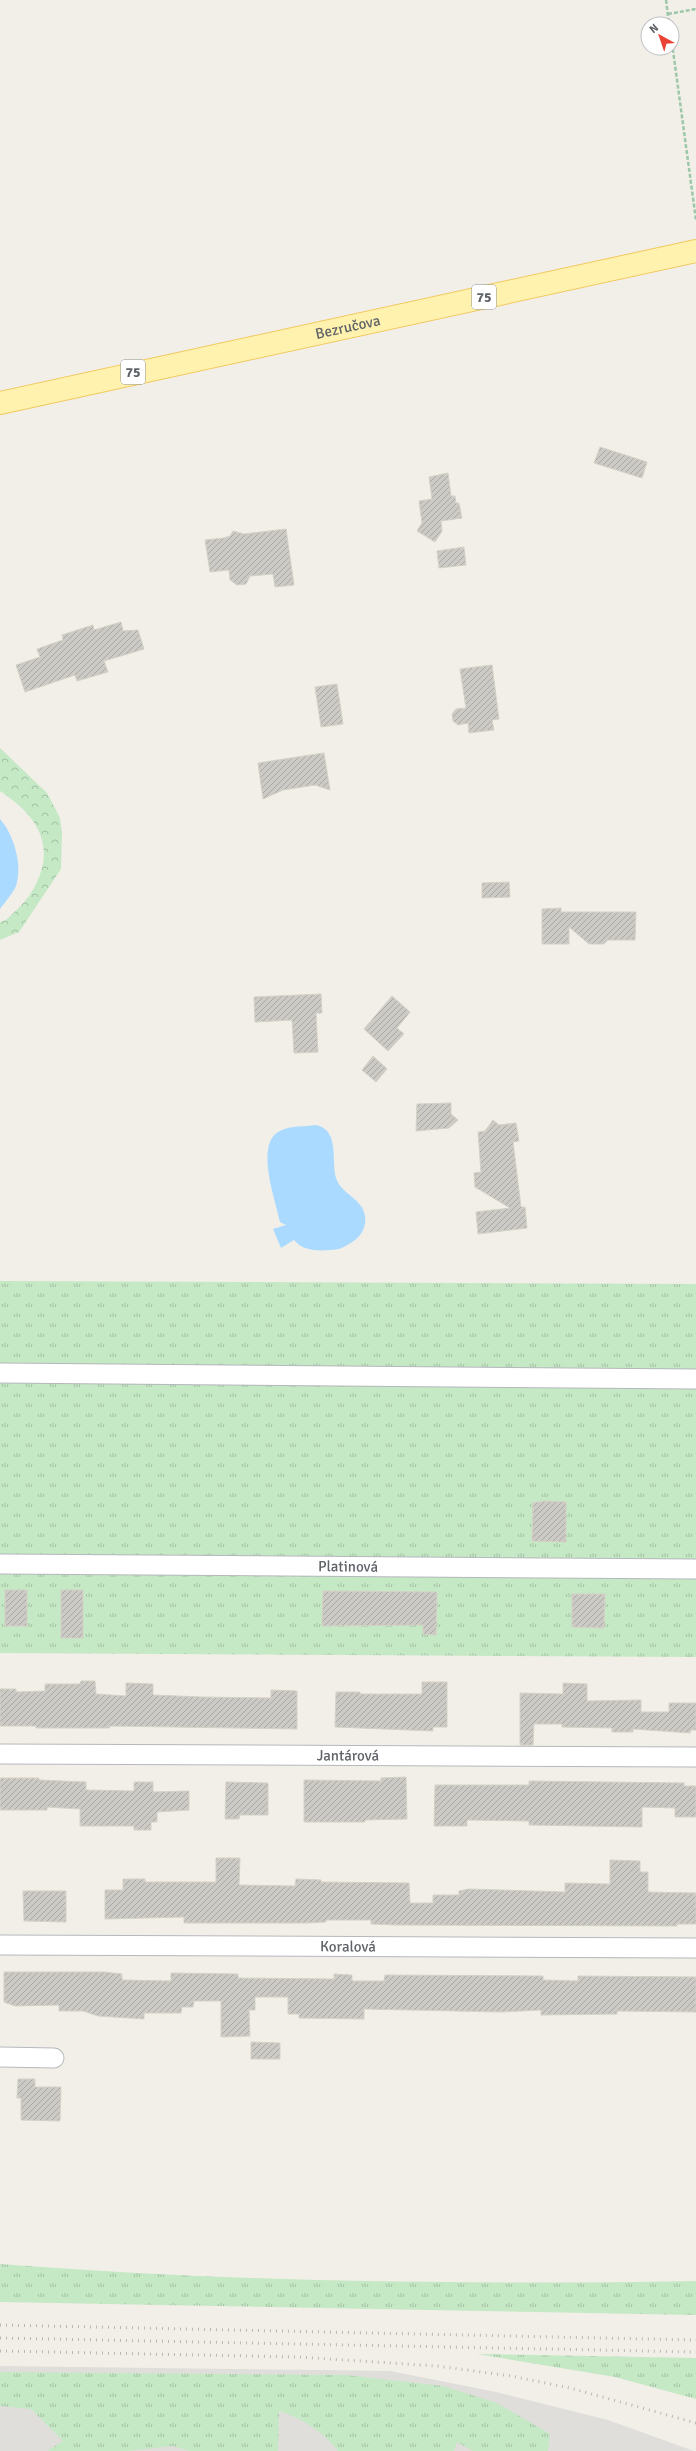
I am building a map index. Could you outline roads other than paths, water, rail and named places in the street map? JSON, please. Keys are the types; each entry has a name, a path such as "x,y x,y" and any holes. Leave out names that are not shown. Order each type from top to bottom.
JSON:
{"main road":[{"name":"Bezručova","path":"0,403 696,251"}],"street":[{"path":"0,1373 696,1379"},
{"name":"Platinová","path":"0,1564 696,1569"},
{"name":"Jantárová","path":"0,1754 696,1757"},
{"name":"Koralová","path":"0,1945 696,1948"},
{"path":"0,2057 54,2058"}],"water":[{"path":"0,819 9,833 16,851 18,860 18,878 11,895 0,909"},
{"path":"316,1125 324,1128 332,1139 336,1178 340,1186 363,1209 365,1214 364,1228 359,1237 355,1240 346,1246 334,1250 310,1250 298,1244 294,1240 281,1248 273,1229 286,1225 280,1222 271,1187 268,1147 272,1137 284,1129"}],"railway":[{"path":"0,2325 696,2340"},
{"path":"0,2338 696,2352"},
{"path":"0,2351 298,2357 437,2366 511,2376 570,2388 696,2423"}]}
